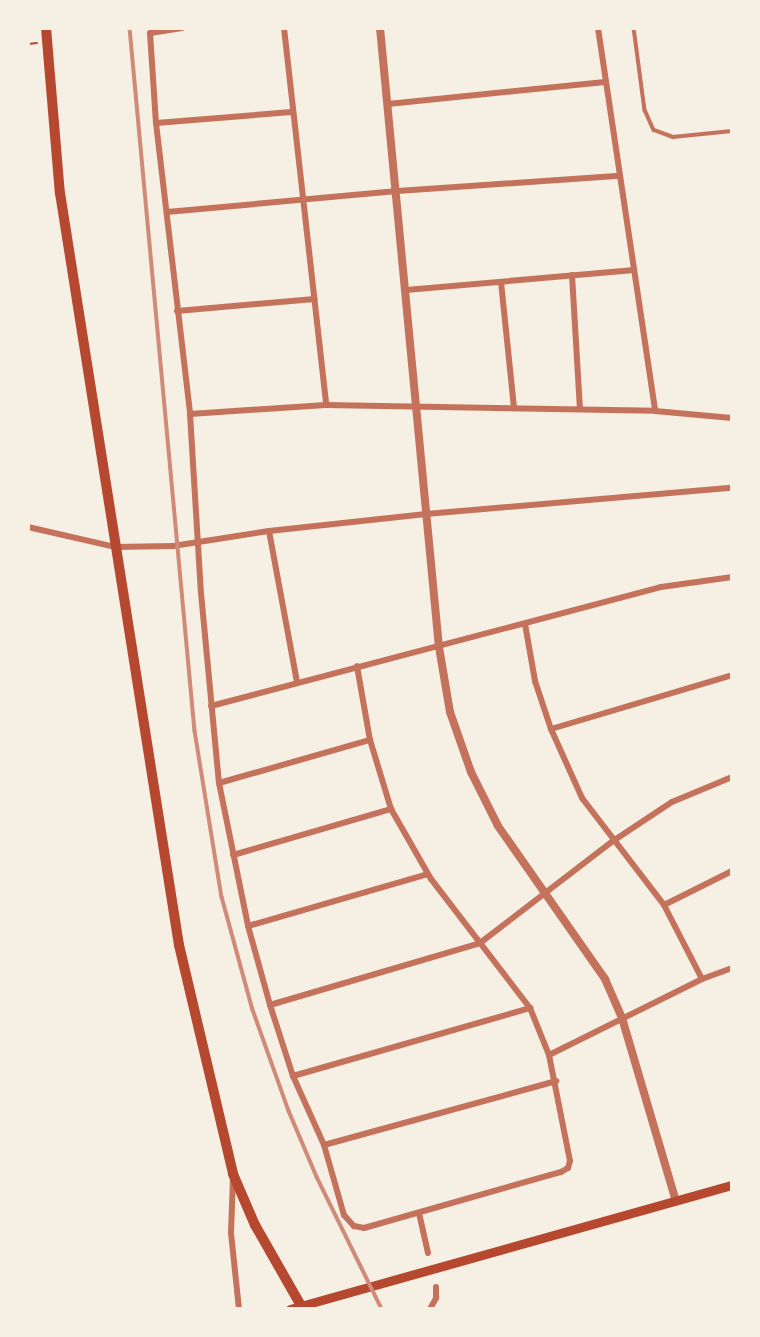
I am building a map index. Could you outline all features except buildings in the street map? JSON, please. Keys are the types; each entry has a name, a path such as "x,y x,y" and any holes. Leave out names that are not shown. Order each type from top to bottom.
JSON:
{"highway":[{"path":"46,28 60,193 179,945 233,1174 256,1225 303,1309"}],"main road":[{"path":"289,1309 732,1185"}],"street":[{"path":"182,28 149,33 156,123 190,414 219,783 247,926 293,1076 324,1145 344,1215 354,1226 364,1228 568,1168 570,1161 556,1081 549,1055 530,1009 428,874 391,809 370,740 357,666"},
{"path":"284,28 326,405"},
{"path":"380,28 439,647 450,712 471,772 498,826 599,970 622,1018 676,1201"},
{"path":"598,28 655,411"},
{"path":"388,104 604,82"},
{"path":"156,123 292,111"},
{"path":"167,212 397,191 619,176"},
{"path":"405,290 634,270"},
{"path":"572,275 580,409"},
{"path":"501,282 514,408"},
{"path":"177,311 314,299"},
{"path":"190,414 326,405 655,411 732,418"},
{"path":"28,527 115,547 173,546 269,531 426,514 731,488"},
{"path":"269,531 297,682"},
{"path":"211,706 662,587 732,578"},
{"path":"525,624 535,681 551,729 582,799 664,905 702,979"},
{"path":"551,729 732,675"},
{"path":"219,783 370,740"},
{"path":"270,1005 480,943 612,841 672,802 732,777"},
{"path":"233,855 391,809"},
{"path":"664,905 732,871"},
{"path":"247,926 428,874"},
{"path":"549,1055 702,979 732,968"},
{"path":"293,1076 530,1009"},
{"path":"324,1145 556,1081"},
{"path":"233,1174 231,1233 239,1309"},
{"path":"419,1213 428,1253"},
{"path":"430,1309 436,1298 436,1287"}],"lane":[{"path":"634,28 645,110 654,130 673,137 732,131"}],"railway":[{"path":"130,28 195,731 222,897 253,1010 289,1111 317,1177 382,1309"}]}
